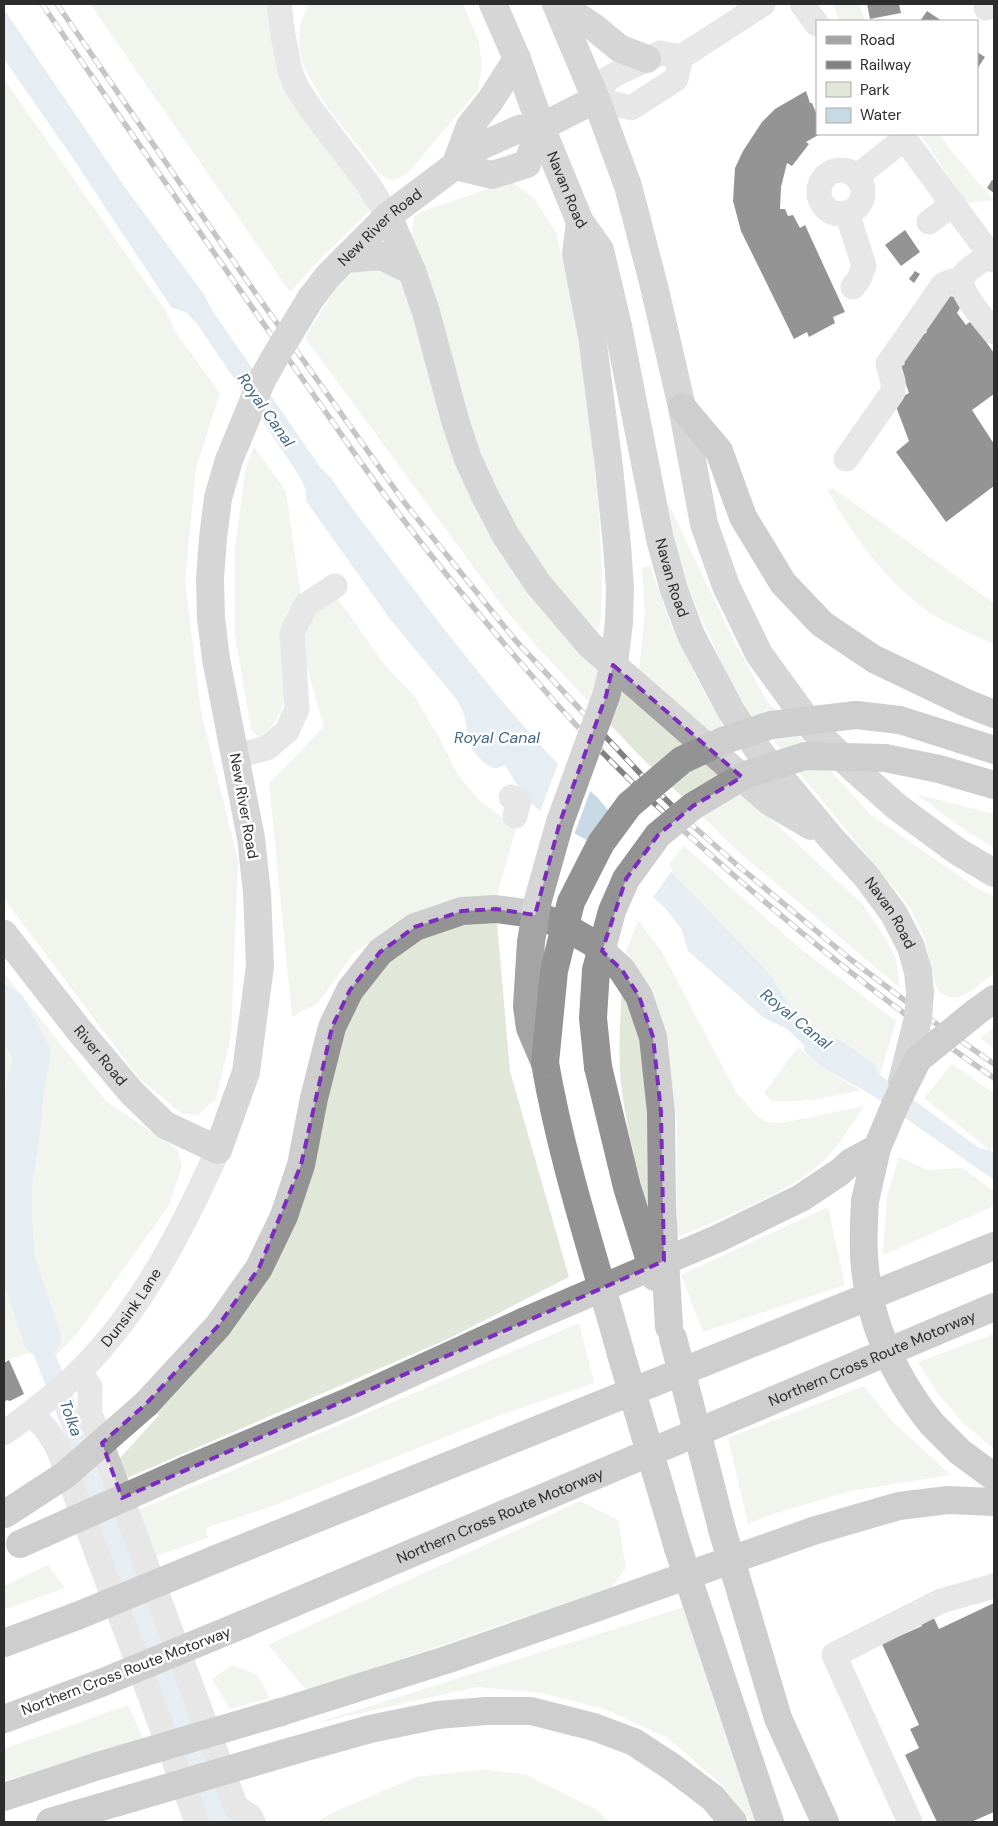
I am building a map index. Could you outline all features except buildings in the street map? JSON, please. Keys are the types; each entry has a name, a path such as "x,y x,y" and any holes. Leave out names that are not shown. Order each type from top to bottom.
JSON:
{"highway":[{"path":"682,407 720,451 743,517 784,583 822,624 874,659 966,703 994,714"},
{"path":"770,1822 678,1548 621,1354 552,1103 545,1062 554,971 570,902 601,843 629,804 682,760 725,740 771,725 856,714 900,720 994,750"},
{"path":"825,1822 778,1718 723,1533 671,1332 627,1187 598,1067 593,1018 599,962 612,910 626,878 658,835 693,806 745,775 805,756 885,758 938,769 994,785"},
{"path":"4,1514 65,1475 146,1404 218,1326 259,1268 284,1216 301,1165 314,1098 332,1027 350,990 380,952 415,927 462,911 496,909 533,914 562,925 593,943 622,970 639,996 653,1037 661,1112 662,1216 671,1332"},
{"path":"985,1006 918,1059 896,1103 880,1141 864,1201 864,1256 876,1325 894,1367 914,1402 932,1424 960,1452 994,1476"},
{"path":"12,1548 186,1470 348,1402 525,1321 719,1238 800,1198 840,1172 880,1141"},
{"path":"4,1643 77,1616 994,1246"},
{"name":"Northern Cross Route Motorway","path":"4,1719 101,1683 244,1624 994,1307"},
{"path":"4,1796 449,1659 813,1531 899,1506 948,1500 994,1502"},
{"path":"50,1822 370,1729 438,1714 531,1711 594,1727 634,1742 672,1767 713,1798 733,1822"}],"main road":[{"name":"Navan Road","path":"492,4 517,60 541,127 580,222 600,250 618,326 660,539 674,590 691,635 731,711 788,788 866,876 894,914 911,947 918,972 920,993 918,1018 896,1103"},
{"path":"558,4 596,28 619,48 647,59"},
{"path":"558,4 628,186 654,286 682,407 704,524 726,586 759,654 814,730 851,766 897,807 957,851 994,873"},
{"path":"517,60 490,101 470,126 456,166 492,175 527,164 541,127 596,99"},
{"name":"New River Road","path":"218,1150 246,1072 260,966 257,893 251,838 216,659 210,618 213,538 218,498 229,460 262,380 311,298 328,276 388,216 481,146 519,128 541,127"},
{"path":"388,216 412,271 426,312 455,420 468,459 484,496 506,536 538,584 590,645 770,802 830,837"},
{"path":"545,1062 530,1028 527,1006 531,942 538,900 560,822 606,696 614,664 619,622 620,588 610,475 592,336 576,254 580,222"},
{"path":"345,259 381,256 412,271"},
{"name":"River Road","path":"4,934 78,1029 132,1093 165,1125 218,1150"}],"street":[{"path":"279,4 290,71 297,88 314,114 366,181 388,216"},
{"path":"681,57 676,79 631,108 596,99 607,79 660,53 681,57 762,4"},
{"path":"802,4 816,23"},
{"path":"856,177 902,136 992,257 963,276 961,282 965,293 994,332"},
{"path":"837,170 844,170 856,177 861,183 862,198 859,205 847,214 833,213 827,209 819,197 821,183 830,173 837,170"},
{"path":"929,222 953,204"},
{"path":"847,214 864,266 859,279 853,287"},
{"path":"846,459 894,392 888,364 943,285 961,282"},
{"path":"236,756 267,748 287,730 297,708 292,633 306,605 335,586"},
{"name":"Dunsink Lane","path":"4,1433 34,1411 76,1375 116,1331 148,1286 191,1210 218,1150"},
{"path":"76,1375 90,1387 90,1413 236,1807 250,1816 254,1822"},
{"path":"34,1411 57,1446 197,1822"},
{"path":"910,1822 834,1655 940,1601 994,1586"}],"highlighted area":[{"path":"613,665 742,777 693,806 658,835 626,879 602,951 622,970 639,996 653,1037 661,1112 664,1261 122,1498 102,1443 146,1404 218,1326 259,1268 301,1165 332,1027 350,990 380,952 415,927 462,911 496,909 535,915 560,822 606,696"}],"green space":[{"path":"90,4 266,4 270,25 374,207 323,256 290,292"},
{"path":"308,4 463,4 479,42 482,65 478,90 407,174 392,181 380,174 327,107 305,70 299,48 300,25"},
{"path":"833,4 859,4 865,20 839,20"},
{"path":"4,79 165,310 176,333 220,393 196,469 185,581 201,711 238,861 231,1036 216,1099 198,1115 182,1114 138,1077 4,899"},
{"path":"921,135 940,135 994,200 967,203"},
{"path":"511,181 535,199 556,233 572,300 591,424 599,514 602,581 601,617 598,631 564,594 533,555 505,509 475,436 411,242 414,216 426,210"},
{"path":"358,267 383,271 394,275 404,283 478,507 748,798 862,904 884,936 896,959 900,988 740,853 637,753 539,649 503,607 305,338 334,291"},
{"path":"254,447 286,491 301,597 283,705 274,724 259,738 251,729 235,636 235,547 246,466"},
{"path":"833,488 994,603 994,644 935,616 903,591 874,560 849,526 828,491"},
{"path":"667,501 734,641 767,701 870,814 975,887 994,897 994,974 968,993 958,997 949,997 941,993 933,977 925,940 910,908 736,695 683,577"},
{"path":"650,566 672,627 726,731 714,736 639,670 645,614 642,567"},
{"path":"334,593 383,663 415,697 441,741 457,774 479,800 516,828 497,896 463,900 416,911 353,954 318,1003 292,1017 269,783 324,727 296,630"},
{"path":"916,794 994,814 994,848 962,828"},
{"path":"684,846 801,949 896,1021 880,1075 874,1063 840,1041 814,1032 790,1006 769,973 667,867"},
{"path":"638,920 662,952 736,1092 759,1118 768,1122 782,1123 864,1106 843,1138 828,1156 797,1181 735,1213 676,1238 677,1122 666,1040 623,960"},
{"path":"459,922 497,923 510,1071 569,1277 448,1339 127,1478 119,1459 159,1415 152,1408 228,1330 335,1051 354,1007 380,967 419,938"},
{"path":"4,973 107,1102 178,1150 182,1167 168,1207 79,1331 56,1356 50,1346 4,1361"},
{"path":"622,988 642,1034 651,1095 656,1238 631,1142 621,1084 619,1048"},
{"path":"994,1027 994,1048 980,1038"},
{"path":"798,1047 820,1066 860,1090 816,1099 771,1101 764,1093"},
{"path":"952,1064 994,1093 994,1148 990,1150 924,1098"},
{"path":"899,1157 928,1170 962,1168 994,1191 994,1206 883,1255 887,1196"},
{"path":"828,1207 845,1285 703,1332 681,1275"},
{"path":"579,1323 594,1383 498,1416 273,1506 206,1528 208,1538 153,1557 134,1512"},
{"path":"994,1334 994,1449 964,1424 938,1394 918,1362"},
{"path":"864,1386 893,1422 951,1475 851,1491 773,1514 748,1524 728,1438"},
{"path":"580,1501 618,1520 626,1568 612,1587 307,1691 268,1645"},
{"path":"48,1565 65,1588 4,1610 4,1586"},
{"path":"684,1607 755,1822 750,1822 723,1786 668,1738 605,1709 542,1693 477,1687 316,1723"},
{"path":"232,1665 257,1675 270,1698 230,1709 212,1679"},
{"path":"128,1705 143,1739 4,1781 4,1749"},
{"path":"485,1769 526,1775 597,1810 609,1822 316,1822 334,1812 416,1777"}],"water":[{"name":"Royal Canal","path":"4,9 124,186 203,293 214,313 320,467 331,478 444,629 501,700 551,757 598,798 615,819 667,867 769,973 790,1006 814,1032 840,1040 874,1063 880,1075 979,1148 990,1150 994,1153 994,1180 872,1095 820,1066 804,1051 804,1045 787,1029 764,1018 688,951 681,928 664,907 595,845 543,815 521,791 505,765 493,768 475,753 466,742 466,720 457,700 390,619 306,501 306,491 300,477 198,325 187,313 171,307 72,157 4,59"},
{"path":"34,1289 50,1346 77,1407 138,1562 231,1817 236,1822 208,1822 104,1537 33,1353 16,1291"}],"pier":[{"path":"559,761 591,789 574,835 539,814"},
{"path":"617,817 673,869 652,899 593,847"}],"waterway":[{"name":"Tolka","path":"4,1005 32,1054 25,1088 20,1142 13,1181 13,1223 16,1260 42,1338"}],"railway":[{"path":"42,4 371,477 453,583 554,701 653,802 758,896 874,990 994,1078"},
{"path":"57,4 254,291 404,502 516,641 649,783 736,864 850,959 924,1015 994,1064"}]}
